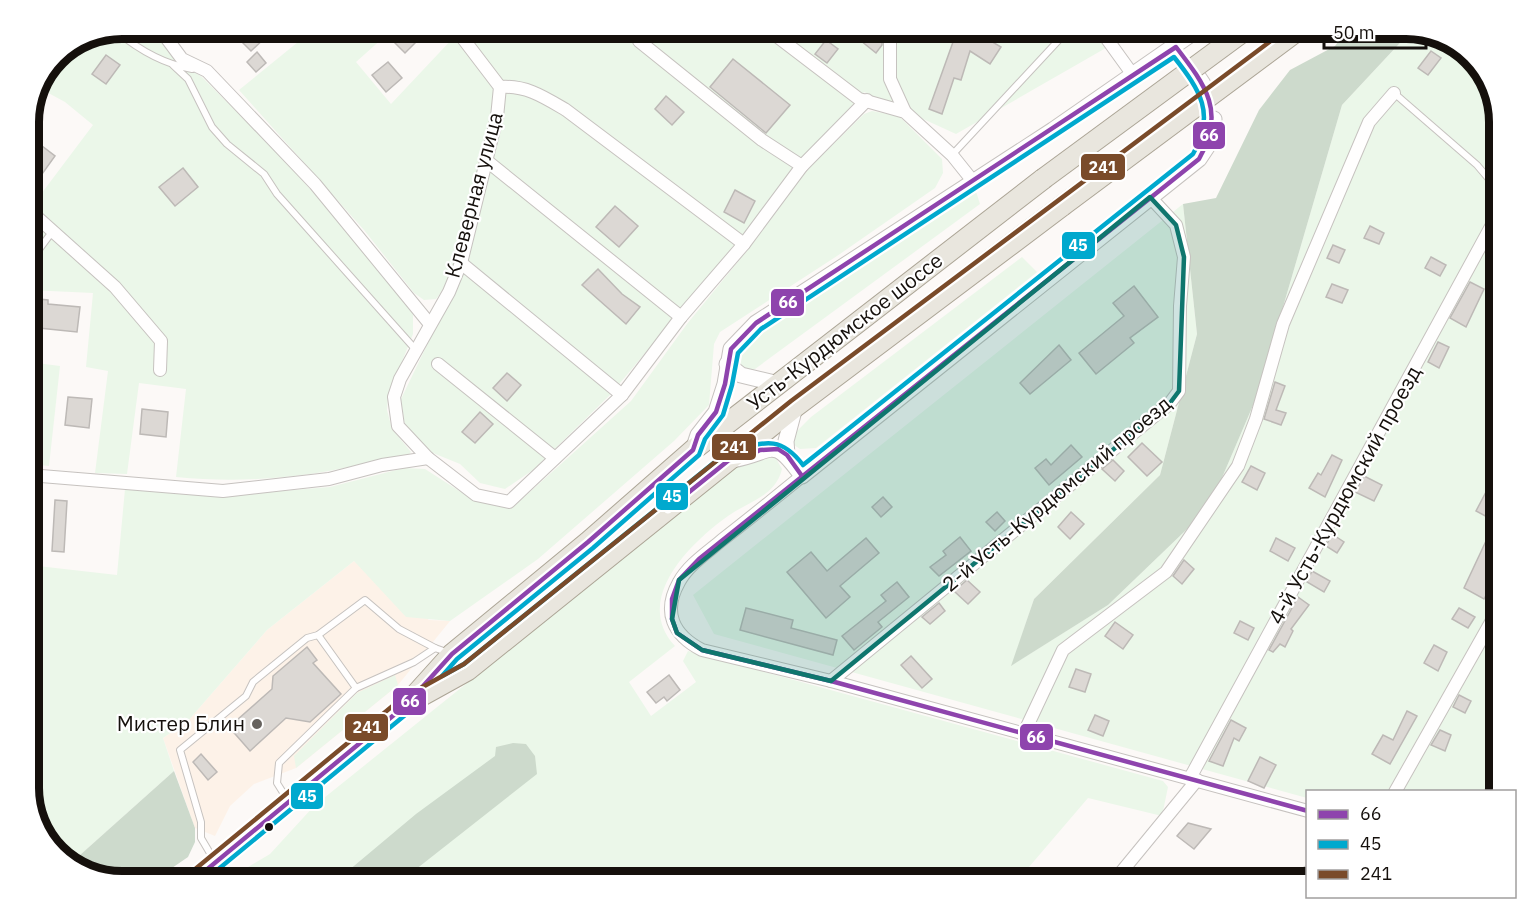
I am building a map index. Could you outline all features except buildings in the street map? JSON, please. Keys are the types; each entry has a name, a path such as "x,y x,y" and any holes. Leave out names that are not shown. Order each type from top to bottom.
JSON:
{"main road":[{"name":"Усть-Курдюмское шоссе","path":"406,705 444,651 588,542 693,450 1043,179 1233,39"},
{"name":"Усть-Курдюмское шоссе","path":"205,871 406,705 468,670 795,407 1286,39"}],"street":[{"path":"167,39 182,58 207,71 315,184 429,323"},
{"name":"Клеверная улица","path":"463,39 500,87 497,117 487,161 471,213 461,263 449,292 429,323 400,379 394,398 398,426 428,458 476,495 509,502 555,458"},
{"path":"780,39 859,99 905,112"},
{"path":"890,39 890,79 905,112 952,155 972,180"},
{"path":"1108,39 1133,75"},
{"path":"693,450 698,435 716,412 725,384 731,349 756,323 1133,75 1180,52 1191,39"},
{"path":"639,41 762,140 802,166"},
{"path":"500,87 514,86 534,91 566,110 744,244"},
{"path":"1023,735 1063,650 1166,572 1238,466 1257,419 1283,324 1369,122 1394,93"},
{"path":"438,364 555,458 622,394 681,317 744,244 802,166 867,100"},
{"path":"1214,119 1207,147 1199,159 699,559 679,580 672,599 672,619 677,633 702,650 831,681 1306,810"},
{"path":"487,161 681,317"},
{"name":"2-й Усть-Курдюмский проезд","path":"831,681 1170,403 1179,391 1180,306 1184,257 1176,225 1150,197"},
{"path":"39,220 115,287 161,341 160,370"},
{"name":"4-й Усть-Курдюмский проезд","path":"1123,871 1194,779 1489,231"},
{"path":"461,263 622,394"},
{"path":"727,364 741,375 779,384"},
{"path":"787,455 786,441 795,407"},
{"path":"729,460 744,458 760,450 778,449 787,455 802,476"},
{"path":"39,476 223,491 329,479 382,465 428,458"},
{"path":"1396,790 1489,626"}],"lane":[{"path":"126,39 136,47 173,65 207,71"},
{"path":"952,155 1060,39"},
{"path":"173,65 188,79 212,127 227,144 264,174 277,194 416,350"},
{"path":"1394,93 1477,165 1489,179"},
{"path":"39,250 53,234"},
{"path":"215,862 201,838 201,822 180,750 246,696 253,682 307,638 318,635 365,600 399,629 444,651"},
{"path":"318,635 356,688"},
{"path":"288,801 277,783 279,764 356,688 444,651"}],"highlighted area":[{"path":"1150,197 1176,225 1184,257 1179,391 1170,403 831,681 702,650 677,633 672,619 679,580"}],"shaded area":[{"path":"354,561 429,620 450,621 398,685 296,768 254,784 230,806 215,836 195,828 163,738 187,722 267,630"}],"green space":[{"path":"159,39 177,61 202,77 267,142 356,239 413,314 413,334 388,397 387,410 392,429 411,452 406,457 310,474 272,478 233,480 176,477 186,389 139,383 127,474 95,473 108,371 86,367 93,293 39,290 39,197 93,125 65,102 46,91 56,72 81,50 106,41"},
{"path":"302,39 382,39 356,62 391,104 452,39 456,39 487,81 492,67 471,39 1122,39 956,134 864,92 610,395 533,470 505,489 480,483 460,464 433,453 405,426 401,399 467,262 482,158 465,232 452,270 436,299 424,300 414,293 364,230 239,90"},
{"path":"1340,39 1404,39 1342,105 1257,396 1209,508 1108,605 1011,666 1034,599 1160,475 1197,334 1183,204 1216,198 1259,110 1290,70 1335,46"},
{"path":"1404,39 1438,45 1456,56 1472,72 1485,95 1489,117 1489,790 1306,790 1306,798 714,634 693,595 1183,204 1197,334 1160,475 1034,599 1012,665 1108,605 1209,508 1257,396 1342,105"},
{"path":"872,111 899,116 942,159 943,173 935,188 837,256 720,332 714,344 709,405 674,441 538,559 450,621 406,617 354,561 267,630 187,722 163,738 174,771 77,858 63,847 45,820 39,793 39,566 117,575 125,489 220,496 330,487 404,468 425,469 475,501 512,508 631,401 687,324 750,247 807,170 864,114"},
{"path":"974,185 980,204 755,369 747,371 737,362 737,354 758,329"},
{"path":"1022,257 1037,272 816,448 800,449 794,445 793,435 811,417"},
{"path":"39,363 60,366 49,466 39,465"},
{"path":"774,455 782,469 774,486 713,527 683,557 671,574 663,592 660,610 663,628 675,646 629,682 651,716 696,682 683,661 688,651 1163,781 1168,787 1162,816 1088,798 1026,871 246,871 248,867 270,854 314,806 744,461"},
{"path":"395,675 398,685 296,768 294,756 357,693"},
{"path":"513,743 526,744 535,756 537,774 414,871 348,871 416,814 495,756 496,747"},
{"path":"174,771 195,828 195,842 188,857 168,871 111,870 90,865 77,858"}],"transit line":[{"name":"241","path":"193,871 401,699 464,664 791,401 1273,39"},
{"name":"66","path":"205,871 406,705 452,654 588,542 693,450 698,435 716,412 725,384 731,349 756,323 1176,47 1196,74 1209,100 1211,127 1199,159 699,559 679,580 672,599 672,619 677,633 702,650 831,681 1306,810"},
{"name":"45","path":"1174,57 1191,80 1202,103 1203,127 1193,154 803,465 794,455 777,444 759,444 726,453 464,664 442,676 457,659 593,548 699,455 705,439 723,415 738,353 761,329 1174,57"},
{"name":"66","path":"668,509 729,460 744,458 760,450 778,449 787,455 802,476"},
{"name":"45","path":"216,871 410,711"}],"place":[{"name":"Мистер Блин","path":"257,724"}]}
